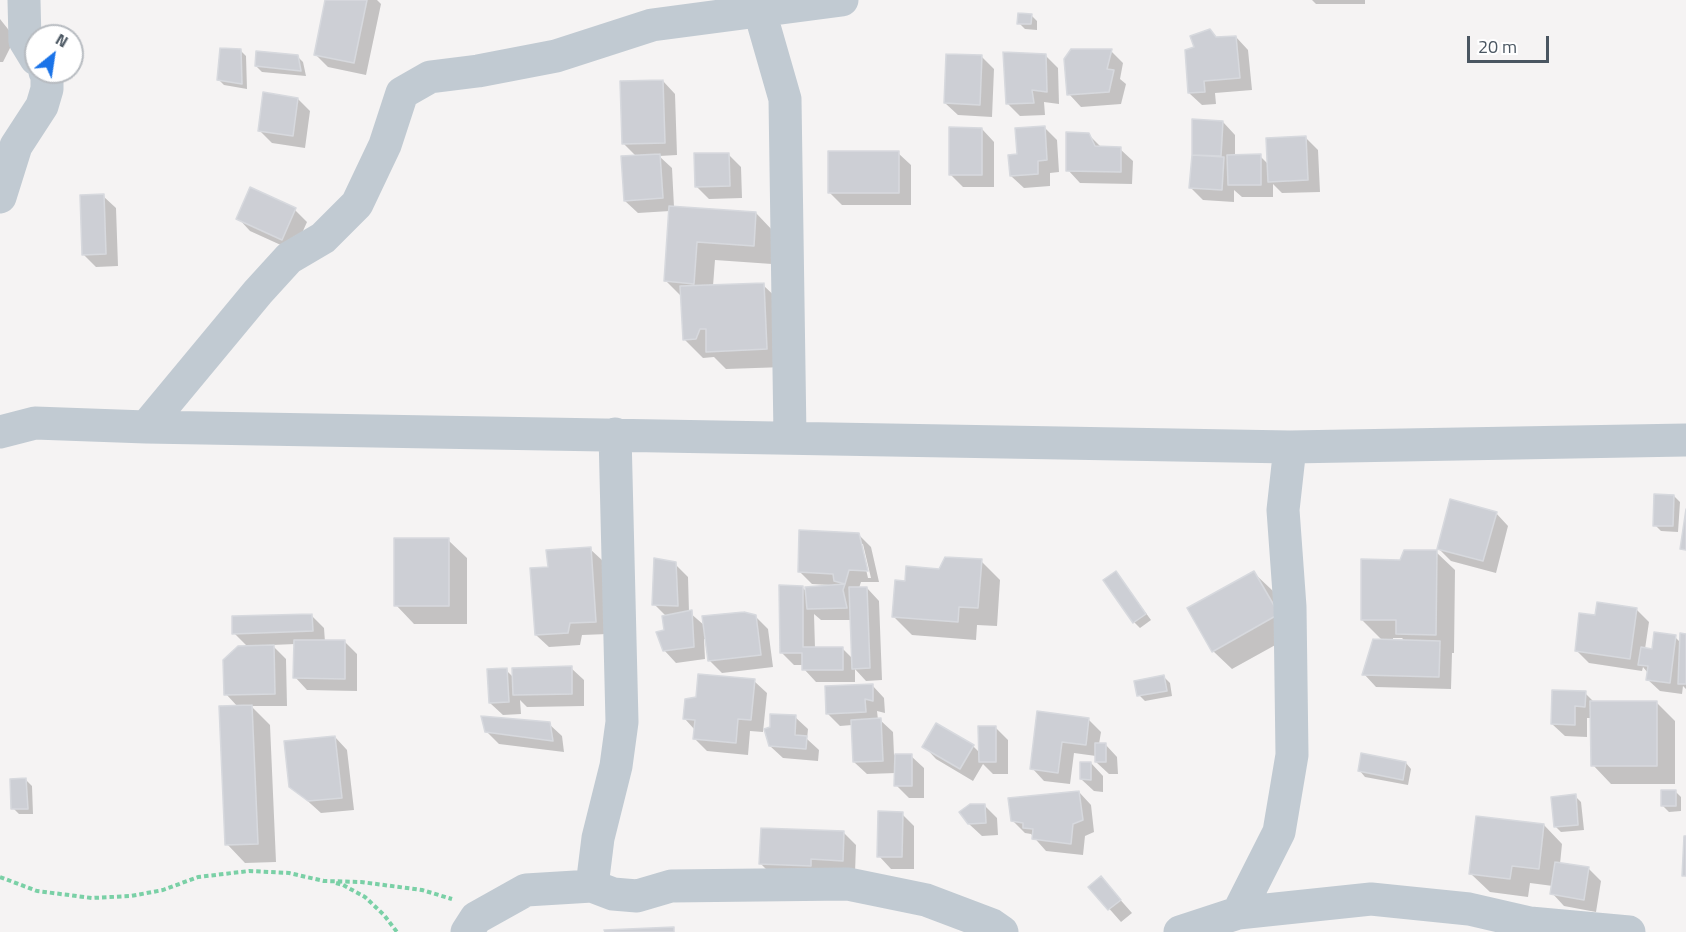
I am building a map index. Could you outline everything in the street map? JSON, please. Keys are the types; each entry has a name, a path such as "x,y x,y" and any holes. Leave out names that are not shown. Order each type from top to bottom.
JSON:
{"street":[{"path":"24,0 25,24"},
{"path":"146,427 289,258 323,238 357,204 385,146 402,93 430,77 478,71 556,56 652,25 756,6 842,0"},
{"path":"756,6 785,99 790,437"},
{"path":"0,197 16,146 42,106 47,84"},
{"path":"7,426 35,423 146,427 1290,447 1686,440"},
{"path":"592,886 598,838 616,766 622,723 615,434"},
{"path":"1238,913 1279,832 1292,755 1290,607 1283,510 1290,447"},
{"path":"464,917 476,918 525,890 592,886 613,894 637,896 671,886 848,884 926,900 992,925 1002,932"},
{"path":"1180,932 1238,913 1371,900 1469,909 1530,923 1629,932"}],"path":[{"path":"0,878 38,891 92,898 131,896 163,890 198,877 249,871 289,873 344,885 365,897 384,915 397,932"},
{"path":"324,881 361,882 422,890 464,917"}],"building":[{"path":"325,0 367,0 354,63 314,55"},
{"path":"1018,13 1032,14 1031,24 1017,24"},
{"path":"1210,29 1216,37 1236,36 1240,78 1204,81 1205,92 1188,93 1185,50 1194,47 1190,36"},
{"path":"220,48 241,49 242,84 217,80"},
{"path":"1071,49 1112,49 1107,69 1114,70 1109,92 1067,95 1064,59"},
{"path":"256,51 298,55 301,71 255,66"},
{"path":"1003,52 1046,54 1047,92 1032,90 1034,103 1006,104"},
{"path":"946,54 982,55 980,105 944,103"},
{"path":"663,80 665,143 622,144 620,81"},
{"path":"263,92 298,98 293,136 258,131"},
{"path":"1192,119 1223,121 1221,156 1192,155"},
{"path":"1045,126 1047,160 1038,161 1038,174 1010,176 1008,155 1017,154 1015,128"},
{"path":"949,127 982,128 982,175 949,175"},
{"path":"1066,132 1089,133 1095,146 1121,147 1121,172 1066,171"},
{"path":"1306,136 1308,180 1268,182 1266,138"},
{"path":"828,151 899,151 899,193 828,193"},
{"path":"694,153 729,153 730,186 695,187"},
{"path":"660,154 663,198 624,201 621,156"},
{"path":"1261,154 1261,185 1228,185 1227,155"},
{"path":"1192,155 1224,157 1222,190 1189,188"},
{"path":"250,187 296,208 282,240 236,219"},
{"path":"104,194 106,254 82,255 80,195"},
{"path":"669,206 756,212 754,246 697,242 694,284 664,281"},
{"path":"764,283 767,349 706,352 706,329 700,329 696,339 683,340 680,286"},
{"path":"1654,494 1674,495 1673,526 1653,526"},
{"path":"1450,499 1497,512 1483,561 1437,549"},
{"path":"1686,509 1686,550 1680,549"},
{"path":"799,530 859,533 868,571 849,570 845,584 834,581 833,574 798,572"},
{"path":"394,538 449,538 449,606 394,606"},
{"path":"591,547 596,622 570,623 568,633 535,635 530,568 548,567 546,550"},
{"path":"1404,550 1437,550 1436,635 1396,634 1396,620 1361,620 1361,559 1400,560"},
{"path":"945,557 982,559 978,608 959,607 958,622 892,617 895,580 905,581 906,566 939,569"},
{"path":"654,558 676,562 678,606 652,605"},
{"path":"1116,571 1146,614 1133,623 1103,580"},
{"path":"1254,571 1279,614 1212,652 1187,608"},
{"path":"845,584 843,590 847,608 807,609 805,587"},
{"path":"779,585 803,586 803,647 843,647 843,670 802,670 802,653 780,653"},
{"path":"849,587 867,587 870,668 852,669"},
{"path":"1597,602 1637,608 1630,659 1575,651 1579,613 1595,615"},
{"path":"692,610 694,647 663,651 656,632 664,630 662,616"},
{"path":"744,612 756,615 761,655 708,661 702,616"},
{"path":"312,614 313,631 232,634 232,616"},
{"path":"1654,632 1676,635 1670,683 1646,680 1648,666 1638,665 1641,647 1652,649"},
{"path":"1680,633 1686,634 1686,684 1678,684"},
{"path":"1373,639 1440,641 1439,677 1362,675"},
{"path":"294,640 345,640 345,679 293,678"},
{"path":"274,645 275,694 224,695 223,660 238,646"},
{"path":"572,666 572,694 513,695 512,668"},
{"path":"507,668 509,702 489,703 487,669"},
{"path":"698,674 755,679 751,720 738,719 736,743 693,739 695,720 683,719 685,699 696,697"},
{"path":"1164,675 1167,691 1137,696 1134,681"},
{"path":"873,684 873,701 865,699 866,712 826,714 825,686"},
{"path":"1552,690 1586,691 1585,707 1575,706 1575,725 1551,724"},
{"path":"1590,701 1657,701 1657,766 1591,766"},
{"path":"252,705 258,844 225,845 219,706"},
{"path":"1037,711 1089,718 1086,745 1062,742 1058,773 1030,769"},
{"path":"770,714 796,715 795,735 807,736 806,749 769,746 764,729 770,727"},
{"path":"481,716 550,722 553,741 485,732"},
{"path":"881,718 883,761 853,762 851,720"},
{"path":"936,723 974,745 960,769 922,747"},
{"path":"978,726 996,726 996,762 979,762"},
{"path":"335,736 342,798 308,801 289,787 284,741"},
{"path":"1095,743 1106,743 1106,762 1095,762"},
{"path":"1361,753 1406,762 1403,780 1358,771"},
{"path":"895,754 912,754 912,786 894,786"},
{"path":"1080,762 1091,762 1091,780 1080,779"},
{"path":"26,778 28,809 11,809 10,779"},
{"path":"1661,790 1676,790 1676,806 1661,806"},
{"path":"1079,791 1083,820 1073,824 1071,844 1032,839 1033,829 1023,828 1023,823 1011,821 1008,798"},
{"path":"1576,794 1578,825 1554,827 1551,797"},
{"path":"970,804 985,804 986,823 968,824 959,812"},
{"path":"878,811 903,812 902,857 877,857"},
{"path":"1476,816 1544,824 1539,869 1512,866 1510,879 1469,874"},
{"path":"761,828 844,831 843,861 811,859 811,866 759,864"},
{"path":"1684,836 1686,836 1686,876 1682,876"},
{"path":"1555,862 1589,867 1584,900 1550,894"},
{"path":"1101,876 1121,900 1108,910 1088,887"},
{"path":"674,927 674,932 605,932 604,930"}]}
